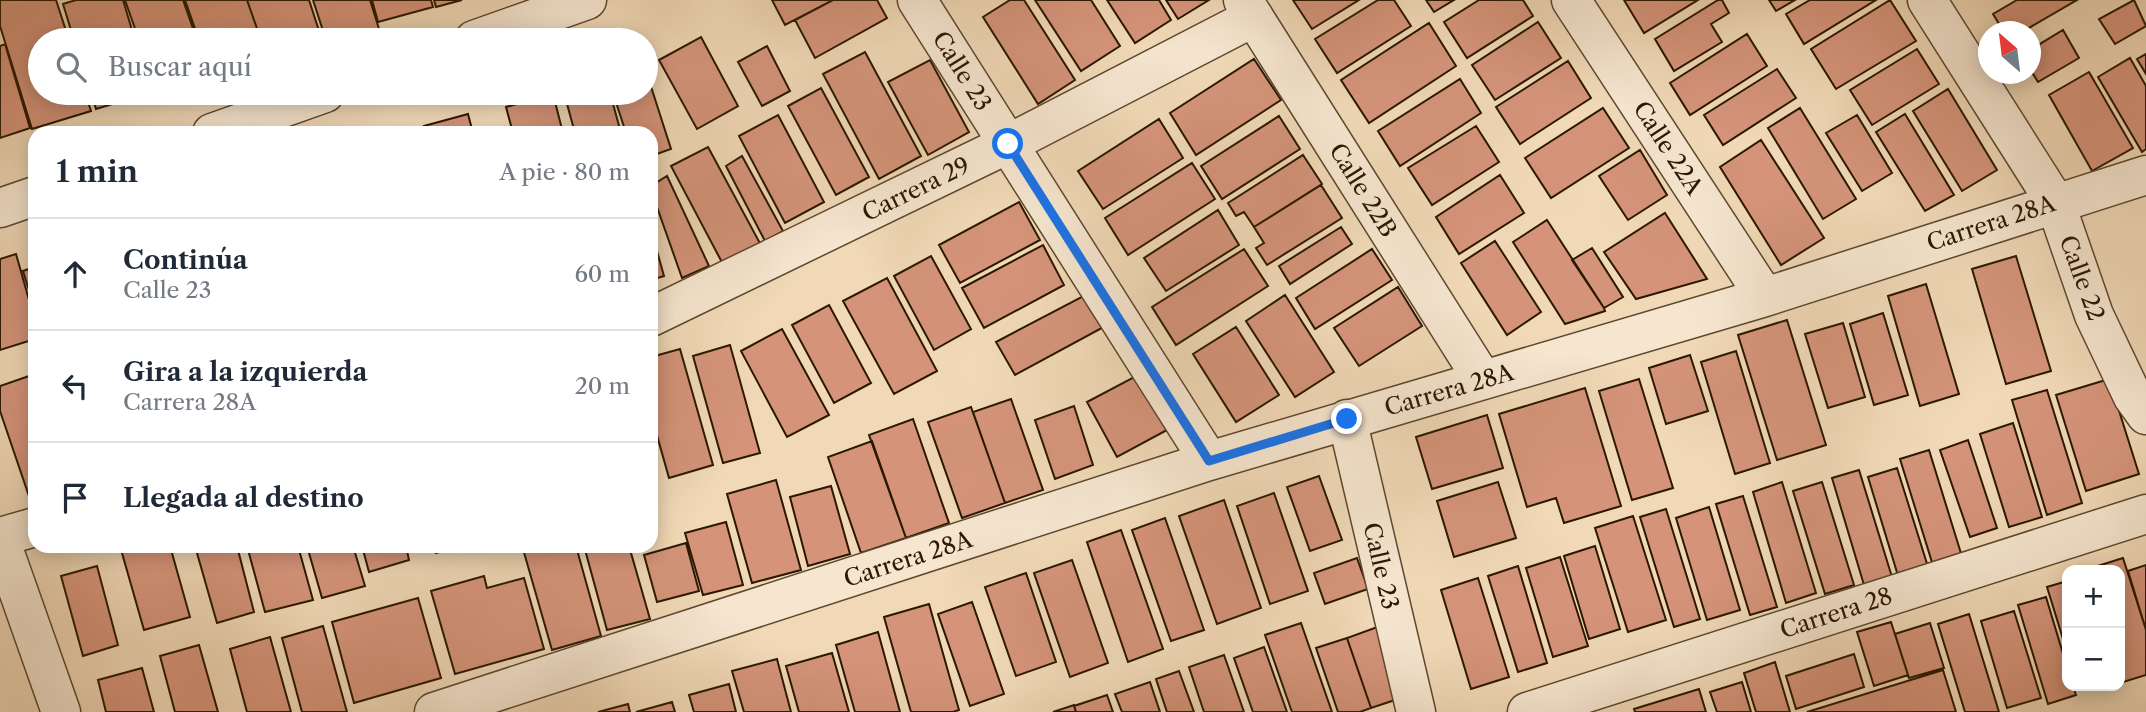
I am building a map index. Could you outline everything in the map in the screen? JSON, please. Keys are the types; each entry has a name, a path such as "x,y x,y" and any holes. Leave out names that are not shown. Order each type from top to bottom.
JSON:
{"street":[{"path":"508,28 587,0"},
{"name":"Calle 23","path":"917,0 1209,461"},
{"name":"Calle 22A","path":"1571,0 1765,297"},
{"name":"Calle 22","path":"1927,0 2054,202 2094,316 2133,397 2146,415"},
{"name":"Carrera 29","path":"658,314 1008,144 1249,9"},
{"name":"Calle 22B","path":"1249,9 1483,380"},
{"path":"232,126 292,105"},
{"name":"Carrera 28A","path":"434,712 1209,461 1765,297 2054,202 2146,175"},
{"path":"0,208 28,198"},
{"name":"Calle 23","path":"1347,419 1416,712"},
{"name":"Carrera 28","path":"1527,712 2146,514"},
{"path":"28,529 0,538 61,712"}],"building":[{"path":"0,0 56,0 65,28 28,28 28,105 89,105 91,111 42,126 31,126 0,26"},
{"path":"76,0 123,0 131,28 70,28 63,4"},
{"path":"125,0 183,0 193,28 135,28"},
{"path":"185,0 247,0 257,28 195,28"},
{"path":"247,0 309,0 318,28 257,28"},
{"path":"313,0 370,0 379,28 322,28"},
{"path":"372,0 431,0 433,7 378,22"},
{"path":"434,0 462,0 436,7"},
{"path":"772,0 833,0 785,25"},
{"path":"833,0 877,0 887,18 815,58 795,20"},
{"path":"1010,0 1024,0 1075,80 1038,104 983,17"},
{"path":"1035,0 1091,0 1120,46 1081,71"},
{"path":"1107,0 1159,0 1171,20 1135,43"},
{"path":"1166,0 1209,0 1178,19"},
{"path":"1293,0 1359,0 1312,29"},
{"path":"1378,0 1394,0 1411,26 1337,73 1315,39"},
{"path":"1426,0 1454,0 1434,12"},
{"path":"1479,0 1523,0 1533,16 1467,58 1444,22"},
{"path":"1624,0 1698,0 1644,33"},
{"path":"1722,0 1729,13 1711,24 1722,42 1674,71 1655,39"},
{"path":"1769,0 1795,0 1776,11"},
{"path":"1810,0 1876,0 1804,44 1786,14"},
{"path":"1890,0 1916,41 1836,89 1811,49"},
{"path":"2017,0 2077,0 2041,21 1997,21 1993,14"},
{"path":"2134,0 2146,26 2115,44 2099,19"},
{"path":"1538,22 1561,58 1495,100 1472,65"},
{"path":"1429,23 1456,66 1369,123 1341,80"},
{"path":"2063,30 2079,58 2041,80 2041,43"},
{"path":"1747,34 1767,66 1690,115 1670,83"},
{"path":"701,37 738,106 697,129 659,60"},
{"path":"5,44 29,126 0,138 0,46"},
{"path":"767,46 790,91 762,106 738,62"},
{"path":"1917,49 1939,84 1872,125 1850,90"},
{"path":"865,52 921,156 879,179 823,74"},
{"path":"2146,54 2146,74 2137,59"},
{"path":"2130,58 2146,86 2146,149 2142,152 2098,77"},
{"path":"1254,59 1281,100 1196,155 1170,113"},
{"path":"930,60 969,132 928,155 888,82"},
{"path":"1568,61 1591,98 1520,144 1496,107"},
{"path":"1777,69 1796,98 1723,145 1704,115"},
{"path":"2089,72 2133,148 2092,171 2049,95"},
{"path":"1460,79 1481,113 1400,166 1378,131"},
{"path":"821,88 869,177 836,195 788,106"},
{"path":"1948,89 1997,170 1962,191 1913,111"},
{"path":"556,105 561,126 511,126 506,107"},
{"path":"567,105 613,105 619,126 573,126"},
{"path":"617,105 657,105 671,149 658,154 658,126 624,126"},
{"path":"1603,108 1629,148 1551,198 1525,158"},
{"path":"1800,108 1856,199 1823,219 1768,128"},
{"path":"468,114 471,126 424,126"},
{"path":"1905,114 1954,195 1925,211 1876,132"},
{"path":"778,115 824,202 785,223 739,136"},
{"path":"1857,115 1892,173 1862,191 1826,133"},
{"path":"1279,116 1300,149 1222,199 1201,166"},
{"path":"1159,119 1183,158 1103,209 1078,171"},
{"path":"1476,126 1499,162 1432,205 1408,168"},
{"path":"1761,140 1824,238 1781,265 1720,167"},
{"path":"708,147 762,247 725,268 671,166"},
{"path":"1640,150 1667,195 1628,220 1599,176"},
{"path":"1303,155 1322,184 1254,227 1244,212 1236,216 1228,203"},
{"path":"742,156 783,231 765,241 726,166"},
{"path":"1192,163 1215,199 1128,255 1105,218"},
{"path":"1500,175 1524,213 1459,254 1436,217"},
{"path":"667,176 709,266 682,278 658,210 658,182"},
{"path":"1321,185 1342,218 1267,265 1256,248 1264,243 1254,227"},
{"path":"1019,202 1040,240 960,283 939,245"},
{"path":"1218,210 1239,245 1166,291 1144,258"},
{"path":"1665,213 1707,279 1636,299 1604,252"},
{"path":"1547,220 1605,311 1565,324 1513,242"},
{"path":"1341,227 1352,244 1290,284 1279,266"},
{"path":"1495,241 1541,312 1507,335 1461,263"},
{"path":"1043,245 1064,285 984,328 962,288"},
{"path":"1592,248 1623,297 1604,308 1572,260"},
{"path":"1244,249 1268,286 1176,345 1152,307"},
{"path":"1372,249 1392,280 1315,329 1296,298"},
{"path":"16,254 28,296 28,341 0,350 0,259"},
{"path":"658,255 664,276 658,278"},
{"path":"931,256 971,329 934,350 894,276"},
{"path":"2016,256 2051,371 2006,384 1972,269"},
{"path":"28,269 28,287 23,271"},
{"path":"887,278 937,371 894,394 843,301"},
{"path":"1926,284 1959,394 1920,406 1888,296"},
{"path":"1398,287 1422,326 1359,366 1334,328"},
{"path":"1093,291 1111,323 1015,375 996,342"},
{"path":"1285,295 1334,372 1295,397 1246,321"},
{"path":"829,305 871,383 834,403 792,325"},
{"path":"1883,313 1908,395 1874,405 1850,324"},
{"path":"1787,320 1826,445 1777,460 1738,335"},
{"path":"1843,323 1865,397 1828,408 1805,334"},
{"path":"1236,327 1279,395 1236,422 1193,354"},
{"path":"782,329 829,415 787,437 741,351"},
{"path":"730,345 760,453 723,463 693,356"},
{"path":"680,349 713,465 669,478 658,439 658,355"},
{"path":"1736,351 1770,463 1735,474 1701,362"},
{"path":"1690,355 1708,411 1666,424 1649,368"},
{"path":"1138,375 1167,430 1117,457 1087,402"},
{"path":"28,376 28,493 0,411 0,386"},
{"path":"1639,379 1673,488 1632,500 1599,391"},
{"path":"2109,379 2139,474 2086,491 2056,395"},
{"path":"1585,388 1621,506 1564,523 1556,498 1527,507 1499,414"},
{"path":"2047,390 2082,503 2047,515 2012,400"},
{"path":"1011,399 1043,490 1005,503 973,412"},
{"path":"1074,406 1093,465 1055,479 1035,420"},
{"path":"971,407 1005,503 962,518 928,422"},
{"path":"1487,415 1503,468 1432,489 1416,437"},
{"path":"913,419 949,523 906,538 869,435"},
{"path":"2013,423 2042,517 2009,527 1980,434"},
{"path":"1968,440 1997,528 1970,537 1940,450"},
{"path":"872,441 906,538 861,553 828,457"},
{"path":"1929,450 1964,563 1935,572 1900,459"},
{"path":"1897,468 1929,570 1899,579 1868,477"},
{"path":"1859,470 1892,577 1864,585 1832,478"},
{"path":"1319,476 1342,540 1310,551 1287,487"},
{"path":"776,480 801,570 752,583 727,494"},
{"path":"1498,482 1516,538 1454,557 1437,501"},
{"path":"1782,482 1816,593 1786,603 1753,492"},
{"path":"1822,482 1854,585 1825,594 1793,491"},
{"path":"831,486 850,554 808,566 790,497"},
{"path":"1274,493 1308,591 1270,604 1237,506"},
{"path":"1743,496 1777,607 1750,615 1716,504"},
{"path":"1224,500 1261,608 1217,624 1179,516"},
{"path":"1709,507 1740,610 1707,620 1676,518"},
{"path":"1666,509 1700,619 1674,627 1640,517"},
{"path":"1633,516 1666,620 1628,632 1595,528"},
{"path":"1165,518 1204,630 1171,641 1132,530"},
{"path":"726,522 743,585 703,595 685,533"},
{"path":"1121,530 1163,649 1128,662 1087,542"},
{"path":"686,543 699,591 657,602 644,555"},
{"path":"1595,546 1620,629 1589,639 1564,556"},
{"path":"122,553 172,553 190,617 144,630"},
{"path":"197,553 239,553 254,612 217,623"},
{"path":"249,553 300,553 313,600 265,612"},
{"path":"309,553 355,553 365,586 322,598"},
{"path":"364,553 408,553 409,560 369,572"},
{"path":"524,553 578,553 601,636 552,650"},
{"path":"586,553 631,553 650,619 607,630"},
{"path":"1560,557 1588,646 1553,657 1526,568"},
{"path":"1357,558 1368,589 1325,604 1314,573"},
{"path":"2123,558 2146,630 2146,675 2125,681 2125,565 2101,565"},
{"path":"1072,560 1108,663 1070,677 1034,573"},
{"path":"2146,565 2146,630 2128,571"},
{"path":"97,566 118,645 83,656 61,576"},
{"path":"1518,566 1547,663 1518,672 1488,576"},
{"path":"1026,573 1056,662 1016,676 985,587"},
{"path":"484,576 487,588 524,578 544,649 455,674 431,591"},
{"path":"1478,578 1509,677 1471,689 1441,590"},
{"path":"2062,582 2062,636 2047,587"},
{"path":"2046,597 2062,650 2062,691 2075,691 2076,695 2048,704 2018,605"},
{"path":"418,598 441,678 354,703 332,622"},
{"path":"972,602 1004,694 970,706 938,614"},
{"path":"929,604 959,710 953,712 911,712 884,617"},
{"path":"2014,611 2041,698 2007,708 1981,621"},
{"path":"1969,614 1999,712 1965,712 1938,624"},
{"path":"1891,622 1908,675 1874,686 1857,632"},
{"path":"1301,623 1332,712 1292,712 1265,635"},
{"path":"1930,623 1944,668 1909,678 1895,634"},
{"path":"323,626 347,712 302,712 282,638"},
{"path":"1380,626 1395,700 1371,708 1347,638"},
{"path":"878,632 900,712 855,712 836,645"},
{"path":"270,637 291,712 247,712 230,649"},
{"path":"1347,638 1371,708 1360,712 1338,712 1316,648"},
{"path":"199,645 218,712 175,712 160,656"},
{"path":"1264,647 1287,712 1253,712 1234,658"},
{"path":"832,653 849,712 799,712 786,666"},
{"path":"1854,654 1864,687 1796,709 1786,676"},
{"path":"1224,655 1244,712 1204,712 1189,667"},
{"path":"777,659 791,712 744,712 732,671"},
{"path":"1775,662 1790,712 1756,712 1744,673"},
{"path":"142,668 154,712 106,712 98,680"},
{"path":"1943,670 1956,712 1807,712"},
{"path":"1179,671 1194,712 1167,712 1156,679"},
{"path":"1150,682 1160,712 1122,712 1115,694"},
{"path":"1742,682 1751,712 1717,712 1710,692"},
{"path":"729,684 736,712 694,712 689,695"},
{"path":"1699,689 1706,712 1635,712 1634,709"},
{"path":"1107,695 1113,712 1076,712 1074,706"},
{"path":"672,702 675,712 636,712"},
{"path":"628,704 630,712 598,712"},
{"path":"1074,705 1076,712 1053,712"}],"route":[{"path":"1008,144 1209,461 1347,419"}]}
